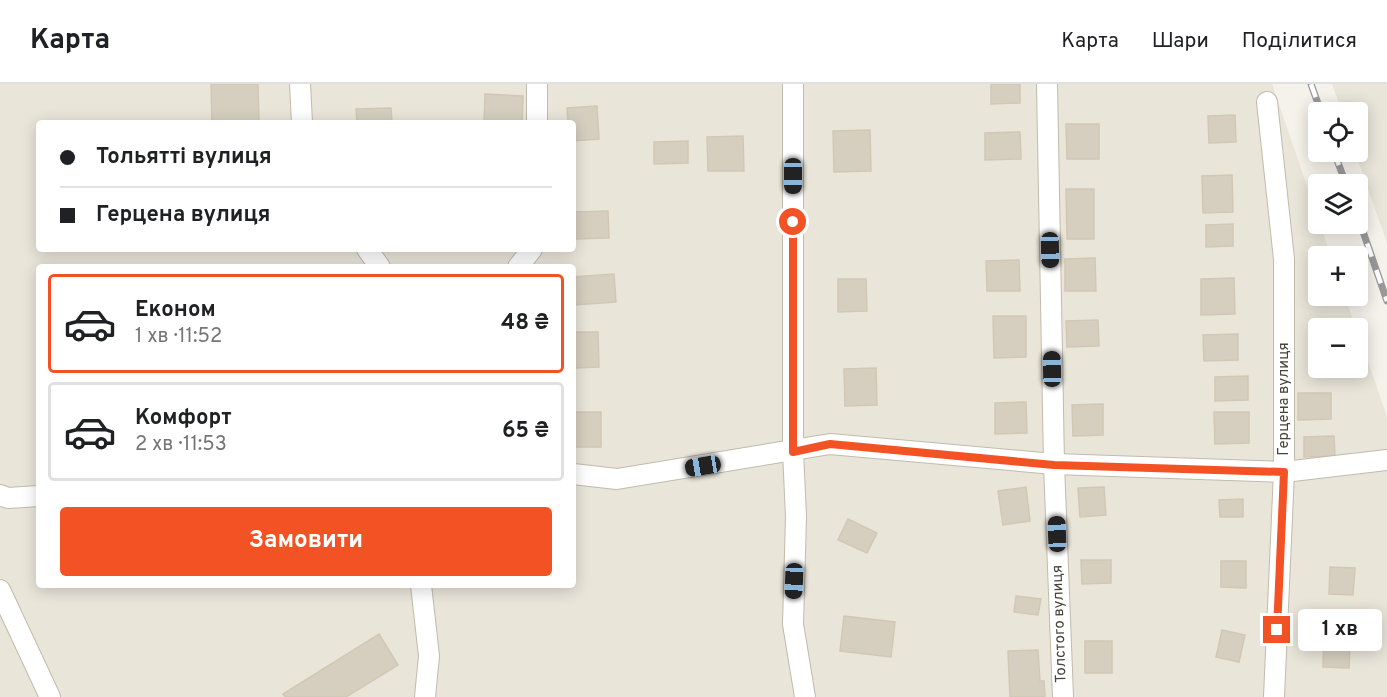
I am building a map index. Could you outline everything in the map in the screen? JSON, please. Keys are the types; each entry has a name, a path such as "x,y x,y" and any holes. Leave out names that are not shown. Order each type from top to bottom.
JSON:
{"street":[{"path":"300,84 302,120"},
{"path":"537,84 537,120"},
{"path":"793,84 793,452 796,518 793,624 805,697"},
{"name":"Толстого вулиця","path":"1047,84 1054,465 1063,697"},
{"name":"Герцена вулиця","path":"1267,102 1284,260 1284,472 1274,697"},
{"path":"520,264 530,252"},
{"path":"576,474 617,479 793,452 830,444 1054,465 1284,472 1387,460"},
{"path":"0,495 8,498 36,496"},
{"path":"421,588 429,656 425,697"},
{"path":"0,590 50,697"}],"shaded area":[{"path":"0,84 1272,84 1308,189 1308,234 1323,234 1328,246 1308,246 1308,306 1348,306 1353,318 1308,318 1308,378 1368,378 1368,361 1387,417 1387,697 0,697"},
{"path":"1332,84 1387,84 1387,243 1368,189 1368,174 1363,174 1359,162 1368,162 1368,102 1338,102"}],"building":[{"path":"211,84 258,84 259,120 212,120"},
{"path":"991,84 1020,84 1020,103 991,104"},
{"path":"485,94 523,96 522,120 484,120"},
{"path":"597,106 599,139 576,141 576,120 568,120 567,108"},
{"path":"391,108 392,120 357,120 356,109"},
{"path":"1235,115 1236,142 1209,143 1208,116"},
{"path":"1066,124 1099,124 1099,159 1067,159"},
{"path":"870,130 871,171 834,172 833,131"},
{"path":"1020,132 1021,159 985,160 985,133"},
{"path":"743,136 744,171 708,171 707,137"},
{"path":"688,141 688,163 654,164 654,142"},
{"path":"1232,175 1233,212 1203,213 1202,176"},
{"path":"1066,189 1094,189 1094,239 1067,239"},
{"path":"608,211 609,238 576,239 576,212"},
{"path":"1233,224 1233,246 1206,247 1206,225"},
{"path":"1095,258 1096,291 1065,291 1065,259"},
{"path":"1019,260 1020,291 987,291 986,261"},
{"path":"614,274 616,302 576,305 576,277"},
{"path":"1234,278 1235,314 1201,315 1201,279"},
{"path":"838,279 866,279 867,311 838,312"},
{"path":"993,316 1026,316 1026,357 994,358"},
{"path":"1098,320 1099,346 1067,347 1066,321"},
{"path":"576,332 598,332 599,367 576,368"},
{"path":"1238,334 1238,360 1204,361 1203,335"},
{"path":"876,368 877,405 845,406 844,369"},
{"path":"1248,376 1248,400 1215,401 1215,377"},
{"path":"1298,393 1331,393 1331,419 1298,420"},
{"path":"1026,402 1027,433 995,434 995,403"},
{"path":"1103,404 1103,435 1073,436 1072,405"},
{"path":"576,412 601,412 601,447 576,447"},
{"path":"1214,412 1249,412 1249,443 1215,444"},
{"path":"1334,436 1335,456 1304,457 1304,437"},
{"path":"1026,487 1030,521 1003,525 998,491"},
{"path":"1104,487 1106,515 1080,517 1078,488"},
{"path":"1243,499 1243,517 1220,517 1219,500"},
{"path":"848,519 877,533 867,553 838,540"},
{"path":"1081,560 1111,560 1111,583 1082,584"},
{"path":"1221,561 1246,561 1246,588 1221,587"},
{"path":"1330,567 1355,568 1353,595 1329,594"},
{"path":"1016,596 1041,599 1038,615 1014,612"},
{"path":"844,616 895,622 891,657 840,651"},
{"path":"1222,630 1245,635 1239,662 1216,657"},
{"path":"379,634 398,665 346,697 285,697 283,694"},
{"path":"1324,639 1350,640 1349,668 1323,667"},
{"path":"1085,641 1112,641 1112,673 1085,673"},
{"path":"1038,650 1040,681 1044,681 1045,697 1010,697 1008,651"}],"railway":[{"path":"1311,84 1317,102"},
{"path":"1338,162 1342,174"},
{"path":"1364,234 1387,301"}],"route":[{"path":"793,222 793,452 830,444 1054,465 1284,472 1277,630"}]}
